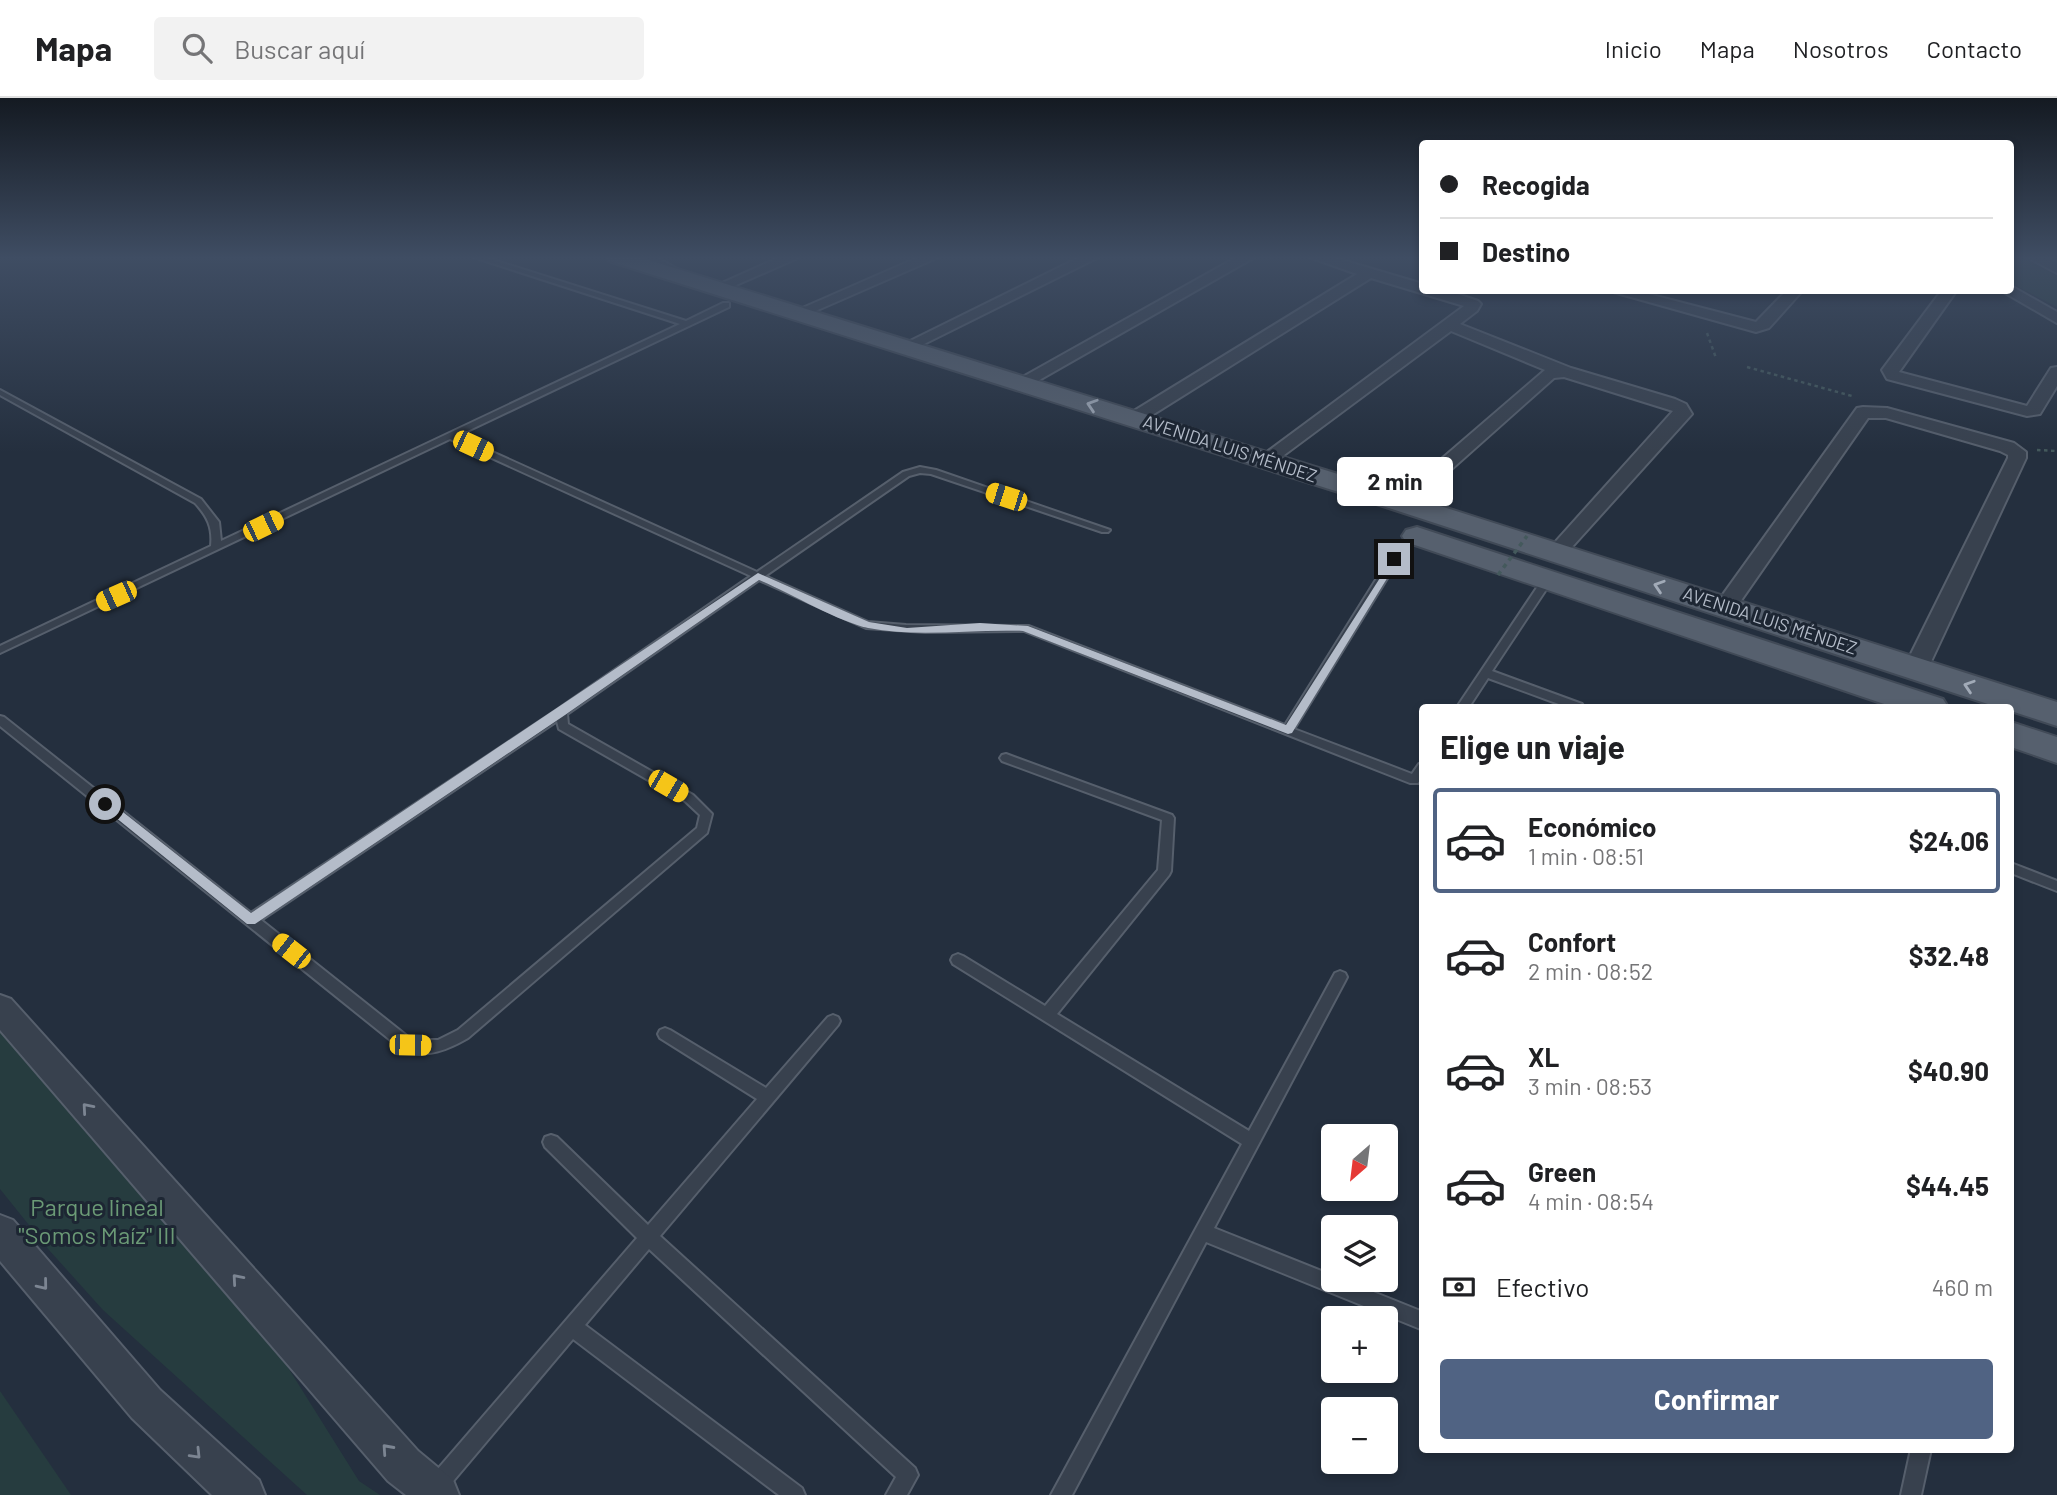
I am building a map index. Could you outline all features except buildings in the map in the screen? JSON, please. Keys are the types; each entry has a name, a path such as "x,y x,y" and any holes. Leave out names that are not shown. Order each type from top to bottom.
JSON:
{"main road":[{"name":"AVENIDA LUIS MÉNDEZ","path":"803,322 1552,566 1725,607 2057,715"},
{"name":"AVENIDA LUIS MÉNDEZ","path":"829,322 1402,503 1552,566 1922,704"},
{"path":"2014,735 2057,750"}],"street":[{"path":"908,346 957,322"},
{"path":"1021,383 1131,322"},
{"path":"1135,418 1289,322"},
{"path":"1265,460 1450,322"},
{"path":"1731,322 1745,326 1763,325 1766,322"},
{"path":"1926,322 1890,370 1903,380 2015,410 2034,410 2057,372"},
{"path":"1447,324 1565,372 1669,403 1680,408 1683,414 1552,566"},
{"path":"1402,503 1549,374 1565,372"},
{"path":"1725,607 1858,404 2007,447 2017,452 2017,458 1916,668"},
{"path":"0,1008 320,1375 403,1466 435,1493"},
{"path":"0,1233 99,1352 203,1462 244,1495"}],"lane":[{"path":"0,650 685,323"},
{"path":"0,392 198,501 214,517 218,531 216,548"},
{"path":"450,436 866,625 907,631 980,626 1025,628 1414,780 1419,773"},
{"path":"251,920 561,713 896,480 920,470 1105,530"},
{"path":"1288,730 1394,559"},
{"path":"1465,704 1552,566"},
{"path":"1486,673 1570,704"},
{"path":"0,720 410,1045 440,1046 463,1034 703,830 706,814 689,798 563,726 561,713"},
{"path":"1006,758 1168,818 1164,871 1047,1015"},
{"path":"2014,869 2057,886"},
{"path":"958,960 1252,1142"},
{"path":"1061,1495 1340,977"},
{"path":"435,1493 572,1326 833,1021"},
{"path":"665,1034 768,1097"},
{"path":"551,1142 648,1237 908,1475 896,1495"},
{"path":"1203,1232 1419,1319"},
{"path":"572,1326 795,1495"},
{"path":"1912,1495 1921,1453"}],"path":[{"path":"1708,322 1706,326 1716,358"},
{"path":"1747,368 1858,404"},
{"path":"1498,575 1527,536"}],"green space":[{"name":"Parque lineal \"Somos Maíz\" III","path":"0,1025 267,1334 359,1481 380,1495 307,1495 103,1310 49,1250 0,1189"},
{"path":"0,1391 71,1495 0,1495"}],"route":[{"path":"105,804 251,920 561,713 758,576 866,625 907,631 980,626 1025,628 1288,730 1394,559"}]}
